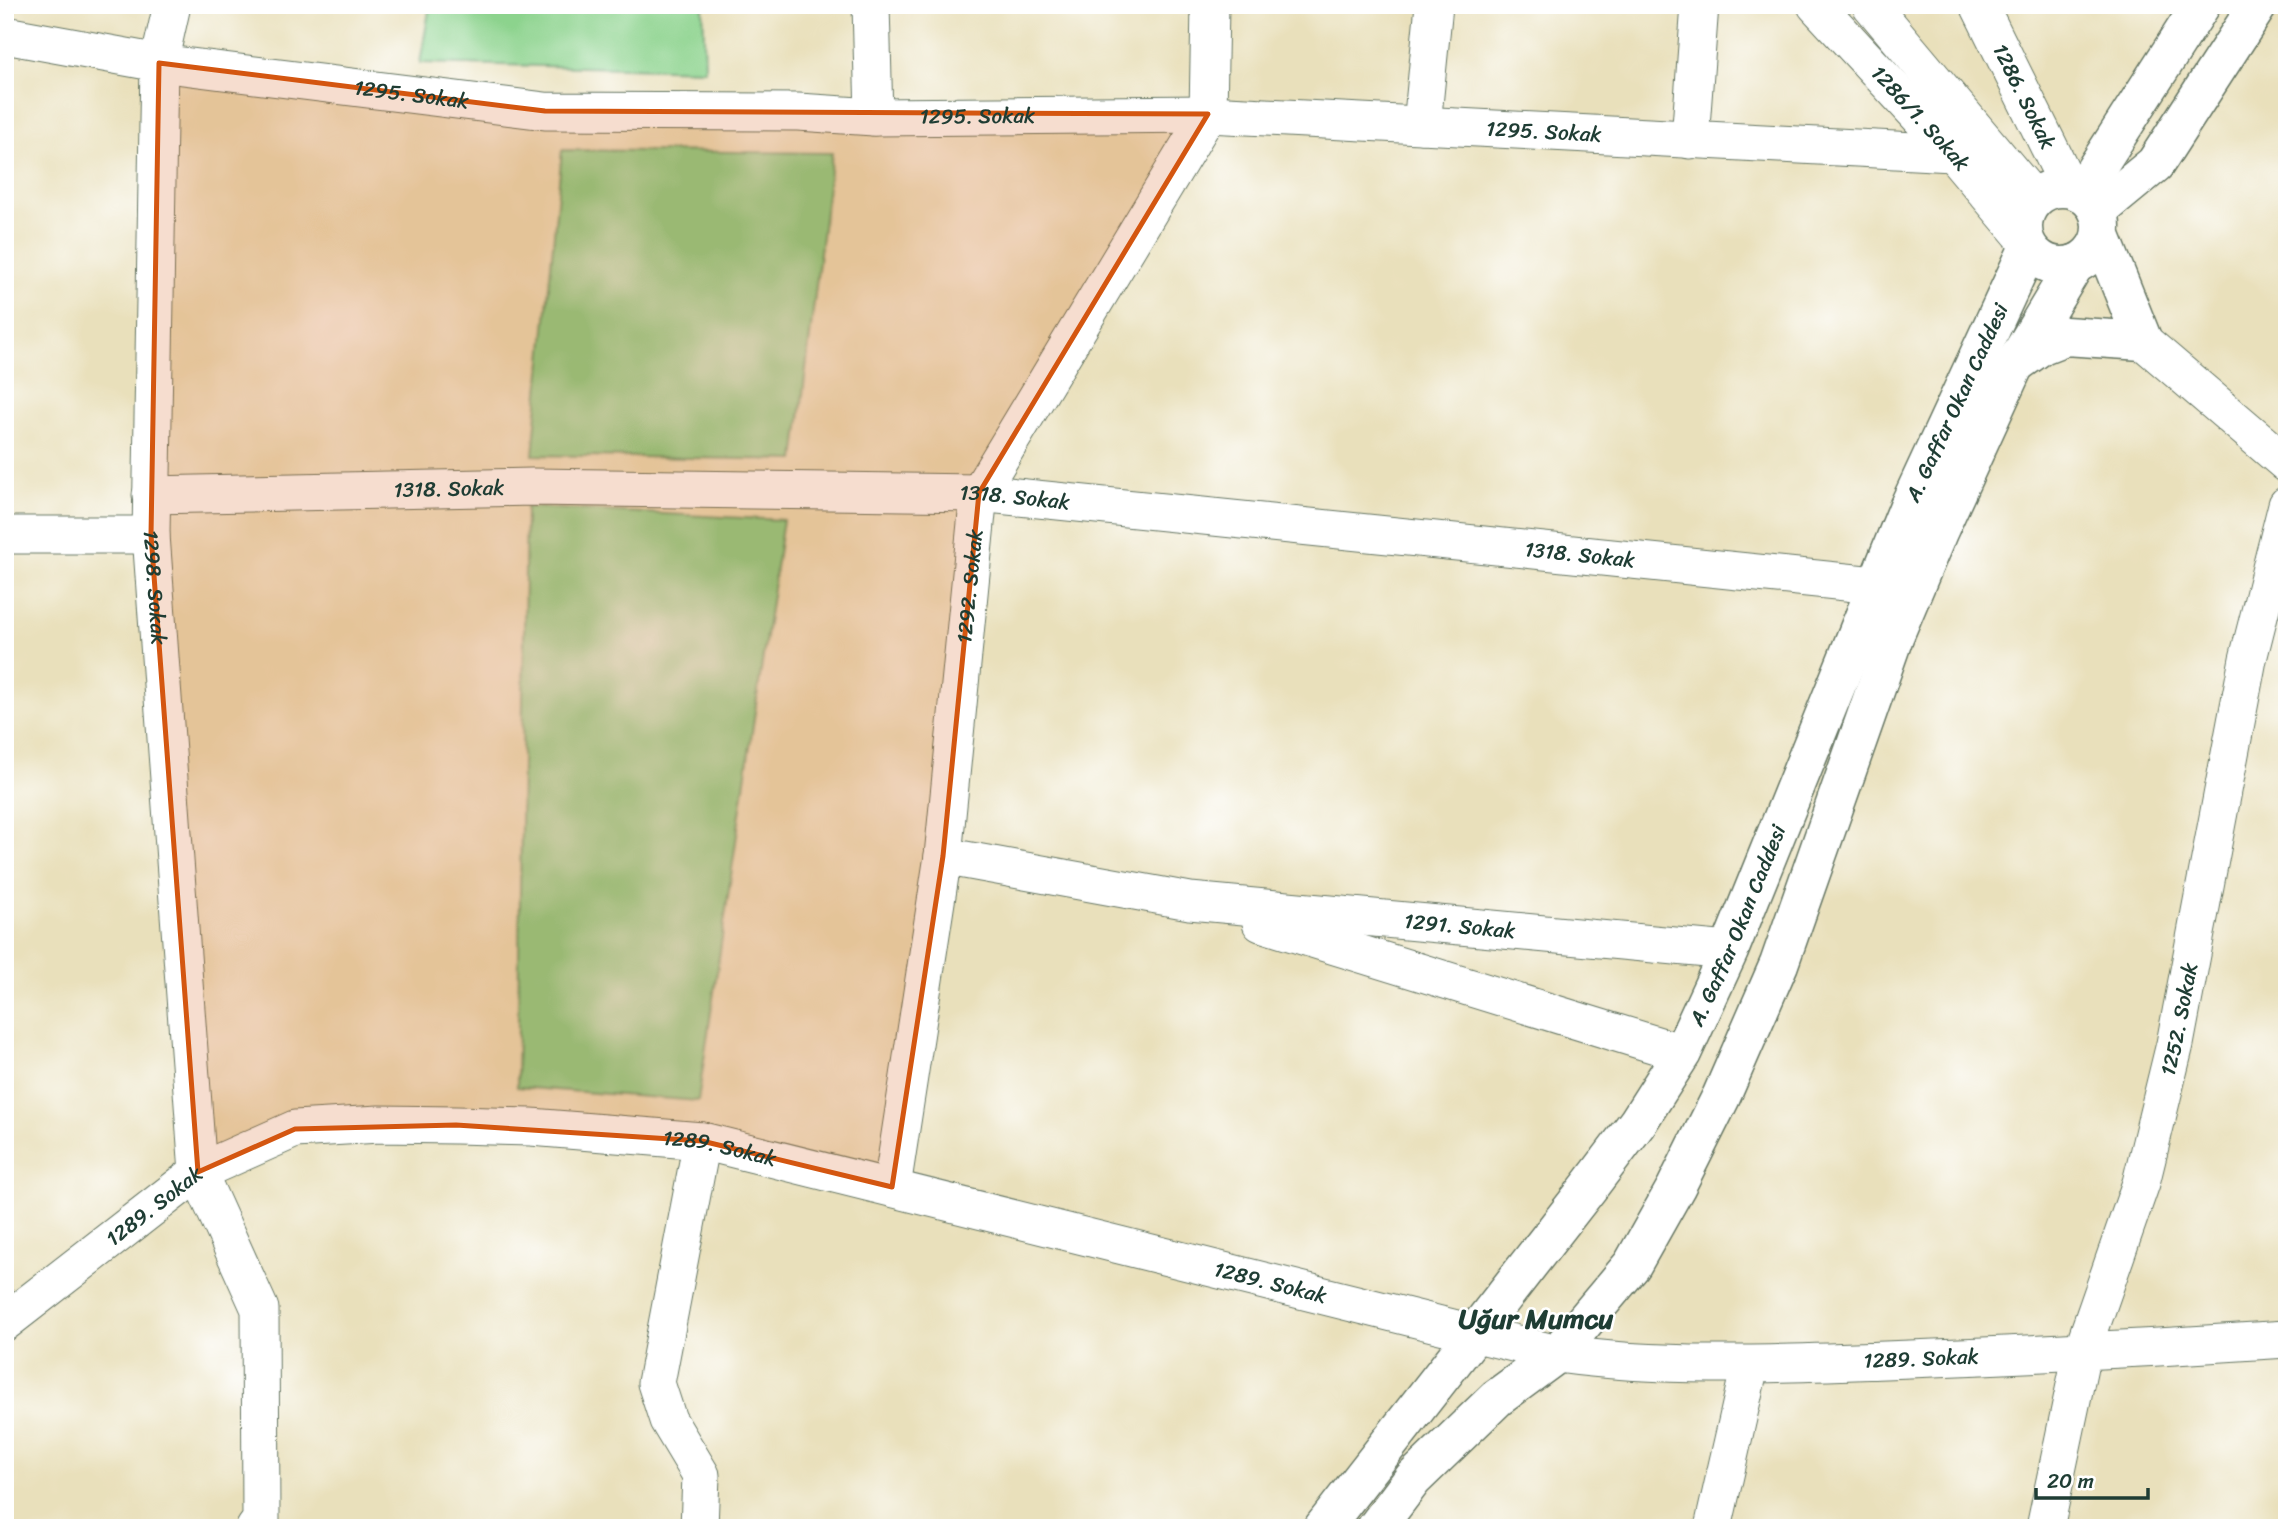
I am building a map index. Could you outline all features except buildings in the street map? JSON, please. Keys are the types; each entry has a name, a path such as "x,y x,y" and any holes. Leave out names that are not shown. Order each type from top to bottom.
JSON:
{"street":[{"name":"1298. Sokak","path":"172,5 159,63 150,535 198,1172"},
{"path":"871,5 874,117"},
{"path":"1208,114 1210,5"},
{"path":"1422,125 1434,5"},
{"path":"1690,140 1700,5"},
{"name":"1286/1. Sokak","path":"1816,5 1953,153 2025,242"},
{"name":"1286/1. Sokak","path":"1871,5 2034,199"},
{"name":"1286. Sokak","path":"1979,5 2087,207"},
{"path":"2201,5 2087,207 2096,248 2075,264 2049,264 2025,242 2026,209 2044,191 2087,207 2143,341 2287,464"},
{"path":"2087,207 2155,164 2258,5"},
{"name":"1295. Sokak","path":"5,35 159,63 545,111 798,112 874,117 1208,114 1953,153"},
{"name":"1292. Sokak","path":"892,1187 943,856 979,493 1208,114"},
{"name":"A. Gaffar Okan Caddesi","path":"1323,1528 1637,1122 1682,1053 1729,951 1875,585 2025,242"},
{"name":"A. Gaffar Okan Caddesi","path":"1376,1528 1413,1479 1497,1398 1557,1354 1632,1265 1721,1097 1779,964 1895,634 2015,364 2075,264"},
{"name":"A. Gaffar Okan Caddesi","path":"2015,364 2042,345 2064,336 2143,341"},
{"name":"1318. Sokak","path":"151,495 532,487 979,493 1875,585"},
{"name":"1252. Sokak","path":"2045,1528 2082,1352 2141,1183 2175,1044 2248,659 2287,505"},
{"path":"5,535 150,535"},
{"name":"1291. Sokak","path":"943,856 1190,901 1729,951"},
{"name":"1291. Sokak","path":"1190,901 1682,1053"},
{"name":"1289. Sokak","path":"5,1322 198,1172 295,1129 379,1124 531,1126 702,1141 1557,1354 1628,1364 1750,1364 2082,1352 2287,1339"},
{"path":"699,1528 701,1475 668,1420 656,1383 702,1141"},
{"path":"198,1172 260,1309 261,1520 255,1528"},
{"path":"1713,1528 1750,1364"}],"highlighted area":[{"path":"159,63 545,111 1208,114 979,493 943,856 892,1187 702,1141 456,1125 295,1129 198,1172 151,535"}],"green space":[{"path":"430,5 703,5 705,70 420,63"},
{"path":"562,150 832,153 795,460 533,455"},
{"path":"526,507 783,520 698,1101 517,1087"}],"district":[{"name":"Uğur Mumcu","path":"1536,1318"}]}
